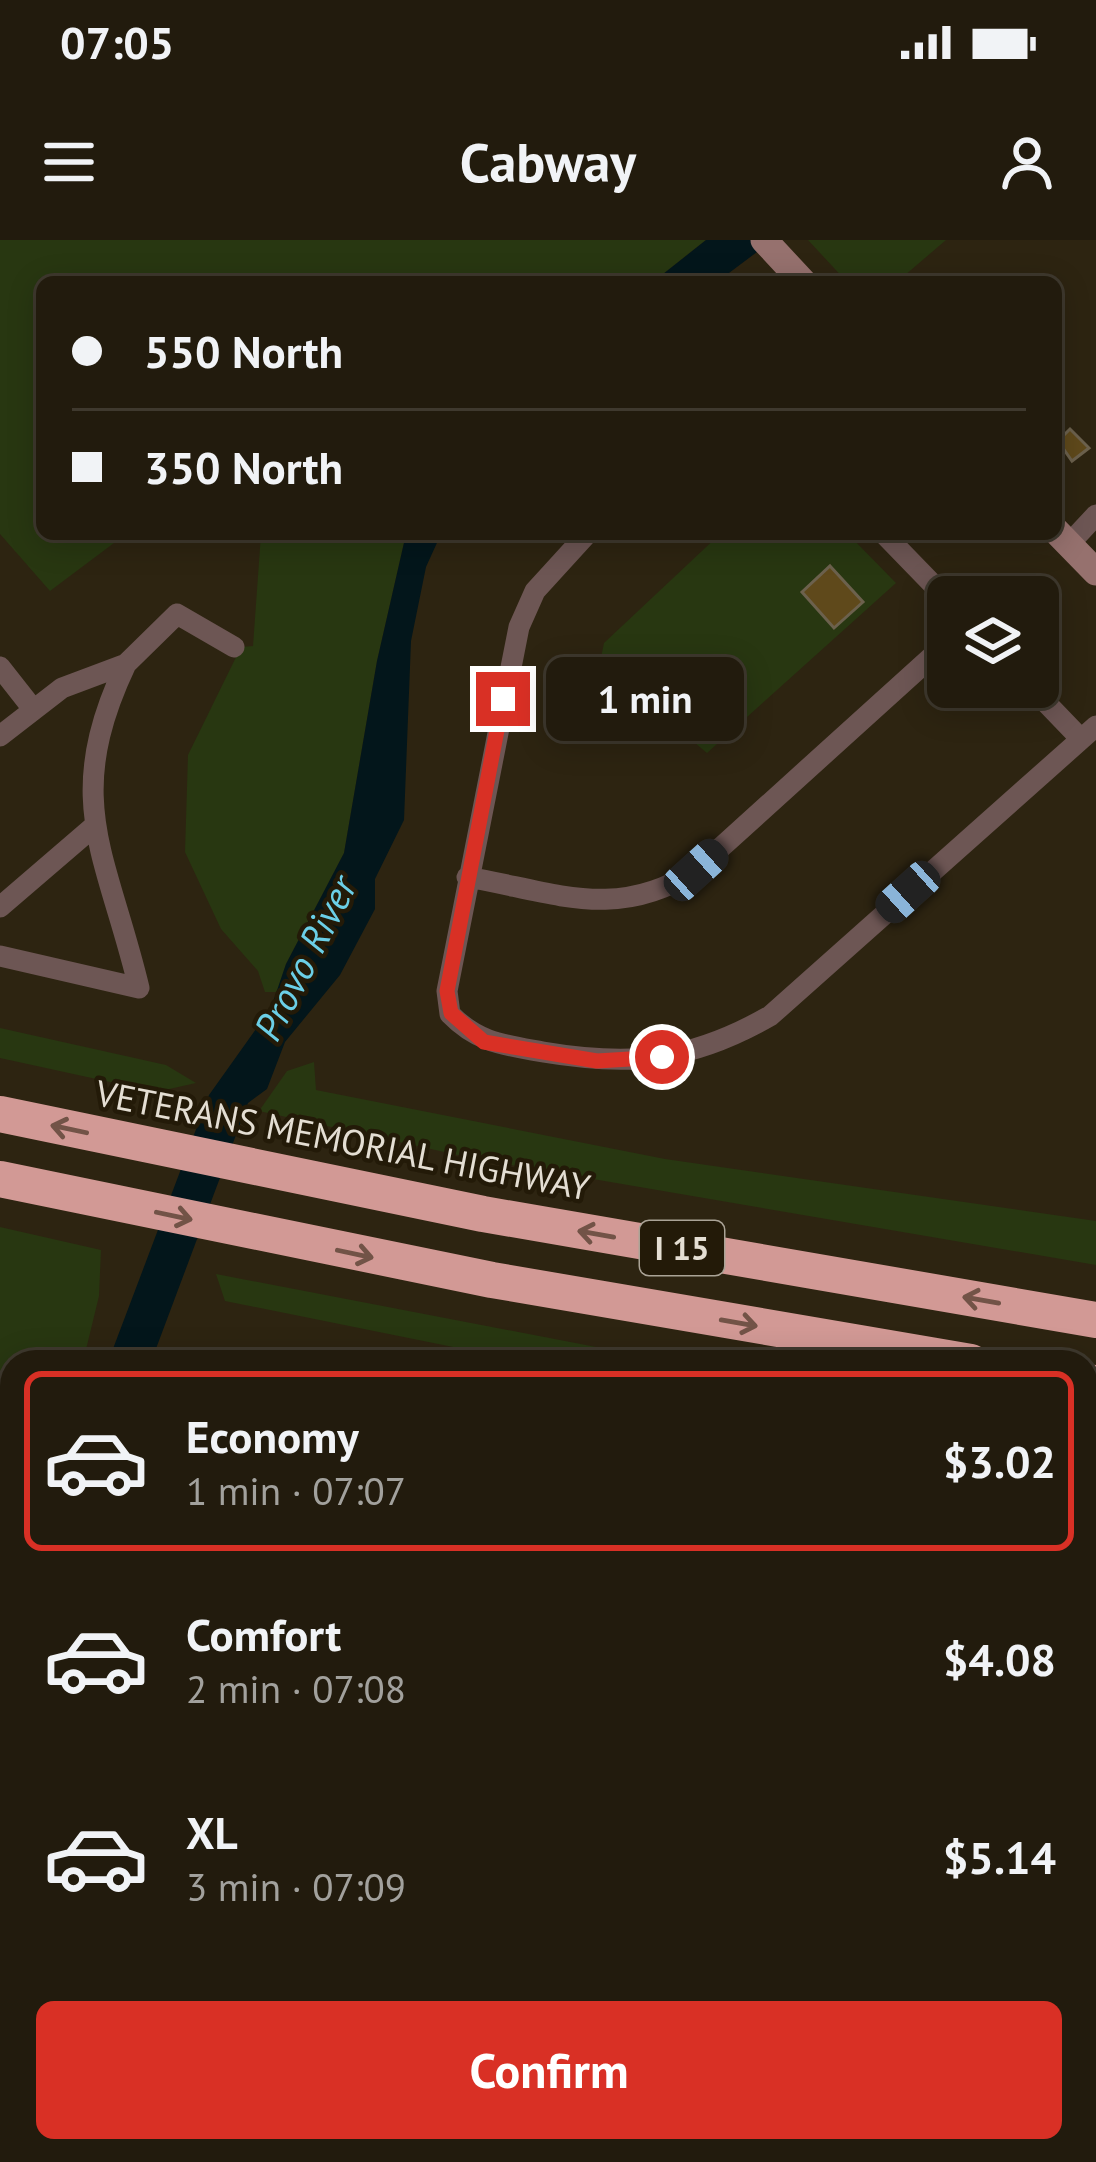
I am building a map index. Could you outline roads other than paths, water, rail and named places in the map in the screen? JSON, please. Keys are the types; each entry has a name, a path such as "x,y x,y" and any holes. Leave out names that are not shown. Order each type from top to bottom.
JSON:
{"highway":[{"name":"VETERANS MEMORIAL HIGHWAY","path":"0,1114 506,1218 1096,1319"},
{"name":"I 15","path":"0,1179 492,1280 901,1350"}],"main road":[{"path":"764,240 797,276"},
{"path":"1062,537 1096,572"}],"street":[{"path":"1062,537 1096,515"},
{"path":"582,540 536,591 519,627 467,877 447,991 451,1013 484,1042 630,1063 695,1051 770,1016 1088,732 1058,708"},
{"path":"890,540 927,578"},
{"path":"0,956 139,988 92,828 94,756 106,705 126,664 177,614 234,647"},
{"path":"467,877 605,901 632,901 663,892 696,870 927,661"},
{"path":"0,736 62,688 126,664"},
{"path":"0,667 33,709"},
{"path":"0,908 92,828"}],"water":[{"path":"706,240 773,240 725,276 661,276"},
{"name":"Provo River","path":"405,540 438,540 426,567 411,641 404,820 375,879 375,909 340,975 285,1042 267,1089 248,1103 155,1350 113,1350 209,1095 271,1008 286,964 344,853 377,661"}]}
